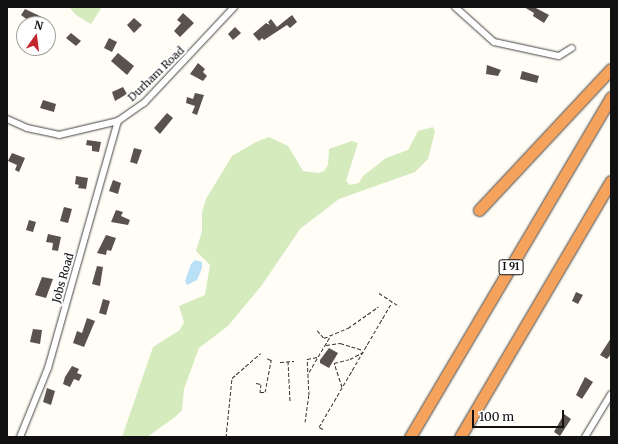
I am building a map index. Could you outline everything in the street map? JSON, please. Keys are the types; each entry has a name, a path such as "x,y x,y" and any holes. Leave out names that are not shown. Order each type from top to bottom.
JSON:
{"highway":[{"path":"479,210 611,69"},
{"name":"I 91","path":"410,437 611,97"},
{"path":"460,437 611,181"}],"street":[{"name":"Durham Road","path":"7,119 27,128 59,135 118,121 144,103 234,7"},
{"path":"455,7 494,42 559,56 572,48"},
{"name":"Jobs Road","path":"20,437 48,368 118,121"},
{"path":"585,437 611,394"}],"path":[{"path":"379,293 399,306"},
{"path":"323,429 319,427 392,302"},
{"path":"317,330 324,338 348,328 378,307"},
{"path":"309,372 331,335"},
{"path":"325,345 340,343 364,351"},
{"path":"342,387 334,363 350,359 364,351"},
{"path":"226,437 232,378 261,353"},
{"path":"305,422 309,395 309,372 307,359 318,357"},
{"path":"256,383 261,384 260,392 265,392 271,360 266,358"},
{"path":"280,362 294,361"},
{"path":"288,362 290,401"}],"green space":[{"path":"69,7 102,7 91,24 76,15"},
{"path":"433,127 435,132 428,159 415,172 339,199 300,229 262,285 228,326 199,348 184,389 182,410 175,417 147,437 122,437 153,347 180,330 184,322 179,306 205,295 210,265 196,251 202,231 202,212 206,199 232,156 256,142 269,137 288,146 303,171 318,173 324,171 328,165 329,149 352,141 358,143 346,181 350,185 359,183 363,176 386,158 408,150 418,131"}],"water":[{"path":"195,260 202,262 202,268 197,280 187,285 185,281 191,264"}],"building":[{"path":"524,7 534,7 549,15 544,23 533,16 534,13"},
{"path":"25,9 40,16 22,16 21,15"},
{"path":"183,13 194,23 180,37 174,31 181,23 177,20"},
{"path":"292,15 297,22 290,28 287,25 264,40 262,38 259,41 253,34 266,23 270,25 268,22 271,19 277,27"},
{"path":"134,18 142,25 134,33 127,25"},
{"path":"235,27 241,33 233,40 228,34"},
{"path":"71,33 81,41 76,46 66,38"},
{"path":"109,38 117,42 112,52 104,48"},
{"path":"118,53 134,66 127,75 111,61"},
{"path":"198,63 205,69 203,72 207,76 203,81 190,74"},
{"path":"487,65 501,70 498,76 486,74"},
{"path":"522,71 539,76 537,83 520,79"},
{"path":"123,87 127,94 115,101 112,92"},
{"path":"195,93 204,95 197,115 192,113 195,106 186,103 187,97 193,99"},
{"path":"43,100 56,104 54,112 40,108"},
{"path":"167,113 173,118 160,134 154,128"},
{"path":"87,140 101,142 99,152 92,151 92,146 86,145"},
{"path":"134,148 142,150 137,164 130,162"},
{"path":"12,153 25,158 19,172 15,170 17,165 8,161"},
{"path":"76,176 88,178 86,189 78,188 79,185 75,184"},
{"path":"113,180 121,183 118,194 109,191"},
{"path":"64,207 72,209 68,223 60,221"},
{"path":"116,210 123,212 121,216 130,220 128,225 111,222"},
{"path":"29,220 36,222 33,232 26,230"},
{"path":"48,234 61,237 58,251 52,250 53,243 46,242"},
{"path":"106,235 116,238 111,251 107,250 106,255 97,253"},
{"path":"97,266 103,267 100,286 92,284"},
{"path":"42,277 53,279 46,298 35,295"},
{"path":"576,292 583,295 578,304 572,301"},
{"path":"103,299 110,301 106,315 99,313"},
{"path":"87,318 95,321 84,347 73,343 77,331 82,333"},
{"path":"33,329 42,330 40,344 30,342"},
{"path":"611,338 611,354 607,359 600,355"},
{"path":"329,348 338,353 329,368 320,363 320,360"},
{"path":"72,366 79,369 77,373 82,375 79,381 74,379 70,387 63,384 65,377"},
{"path":"585,377 593,382 582,399 576,395"},
{"path":"47,388 55,391 51,405 43,402"},
{"path":"564,414 571,419 560,436 554,432"}]}
